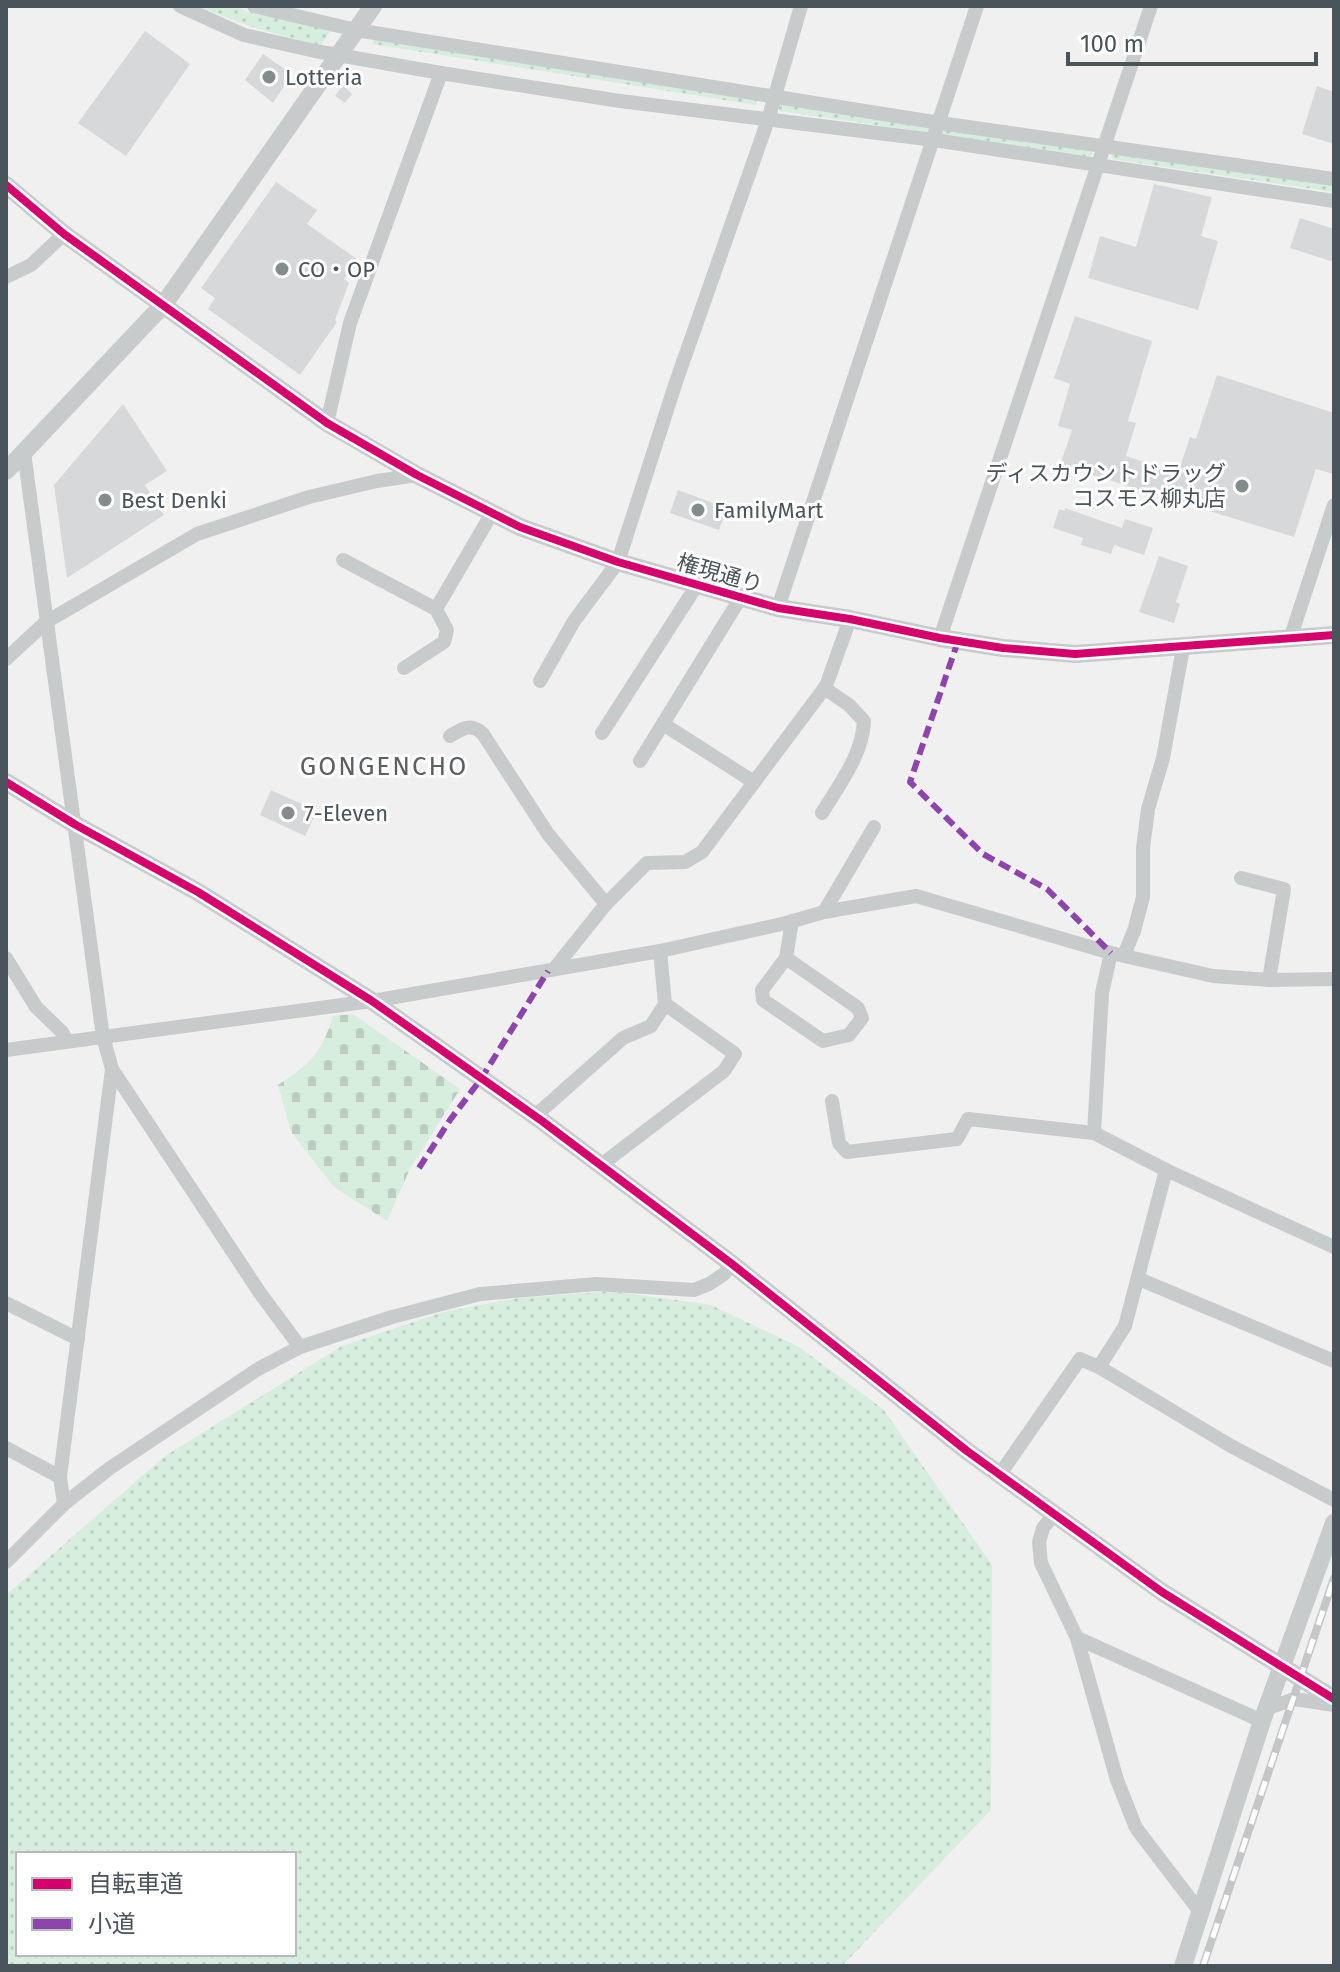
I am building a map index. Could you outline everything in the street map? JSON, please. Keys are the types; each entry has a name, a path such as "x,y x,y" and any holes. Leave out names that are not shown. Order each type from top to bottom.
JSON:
{"street":[{"path":"180,6 244,35 441,73 620,101 934,140 1334,201"},
{"path":"254,6 356,30 940,123 1334,179"},
{"path":"6,471 164,304 373,6"},
{"path":"540,681 574,621 618,562 676,382 768,120 801,6"},
{"path":"778,608 977,6"},
{"path":"940,638 1151,6"},
{"path":"327,423 350,323 441,73"},
{"name":"権現通り","path":"6,185 64,234 327,423 417,475 520,527 618,562 778,608 940,638 1075,654 1334,635"},
{"path":"6,277 31,265 64,234"},
{"path":"24,452 103,1037 112,1069 260,1293 300,1347"},
{"path":"6,659 46,622 197,534 309,497 417,475"},
{"path":"1290,639 1334,505"},
{"path":"436,609 492,513"},
{"path":"343,560 436,609 447,630 444,642 404,668"},
{"path":"602,733 697,585"},
{"path":"640,761 741,597"},
{"path":"554,969 606,904 647,863 685,862 702,852 824,688 850,619"},
{"path":"1094,1133 1102,993 1118,954 1134,931 1143,897 1143,848 1148,809 1163,758 1183,648"},
{"path":"822,813 848,770 863,737 864,721 849,705 824,688"},
{"path":"663,724 754,782"},
{"path":"450,736 467,726 477,728 548,834 606,904"},
{"path":"6,782 76,825 198,892 372,1001 601,1165 732,1264 863,1370 1162,1592 1334,1699"},
{"path":"824,912 874,827"},
{"path":"1241,878 1284,889 1269,980"},
{"path":"6,1050 372,1001 660,951 824,912 916,896 1118,954 1213,976 1269,980 1334,979"},
{"path":"786,958 858,1008 862,1018 849,1035 823,1041 763,1000 762,990 786,958 792,921"},
{"path":"535,1116 623,1038 651,1026 665,1004 660,951"},
{"path":"6,958 36,1007 67,1041"},
{"path":"601,1165 724,1071 735,1054 665,1004"},
{"path":"64,1504 60,1477 112,1069"},
{"path":"832,1101 839,1143 847,1152 957,1139 968,1119 1094,1133 1166,1170 1334,1247"},
{"path":"1099,1367 1125,1326 1166,1170"},
{"path":"6,1562 64,1504 110,1468 258,1369 300,1347 392,1317 480,1294 596,1284 694,1290 709,1284 732,1264"},
{"path":"1139,1279 1334,1361"},
{"path":"6,1303 78,1339"},
{"path":"1000,1474 1080,1359 1099,1367 1231,1446 1334,1500"},
{"path":"6,1448 60,1477"},
{"path":"1055,1513 1043,1528 1039,1542 1041,1563 1077,1638 1117,1780 1136,1828 1201,1913"},
{"path":"1183,1966 1265,1714 1334,1523"},
{"path":"1077,1638 1265,1714 1295,1699 1334,1705"}],"green space":[{"path":"197,6 234,6 252,13 332,29 320,46 255,28"},
{"path":"374,39 757,99 756,105 372,44"},
{"path":"779,104 934,127 932,133 779,111"},
{"path":"941,128 1094,149 1090,158 940,134"},
{"path":"1114,151 1334,184 1334,192 1111,159"},
{"path":"353,1014 460,1089 410,1169 387,1221 334,1187 291,1132 278,1085 299,1071 319,1049 333,1016"},
{"path":"611,1291 711,1305 799,1347 883,1409 992,1565 991,1810 842,1966 6,1966 6,1595 165,1456 342,1346 443,1312 518,1298"}],"building":[{"path":"145,31 190,64 126,156 78,123"},
{"name":"Lotteria","path":"263,54 292,74 273,103 245,80"},
{"path":"343,85 352,94 345,103 335,96"},
{"path":"1317,86 1334,92 1334,144 1302,134"},
{"name":"CO・OP","path":"276,182 317,210 307,224 357,259 344,279 349,283 335,320 337,322 300,375 208,309 215,298 201,288"},
{"path":"1154,184 1212,197 1201,236 1218,241 1198,310 1088,278 1100,236 1136,247"},
{"path":"1300,218 1334,229 1334,262 1290,248"},
{"path":"1075,316 1152,341 1128,421 1136,423 1126,456 1178,473 1190,437 1196,439 1217,375 1334,413 1334,474 1316,469 1294,537 1060,465 1072,430 1058,426 1070,384 1054,378"},
{"name":"Best Denki","path":"123,404 167,471 145,485 164,515 67,578 54,485"},
{"name":"FamilyMart","path":"678,490 727,508 719,530 670,513"},
{"path":"1065,508 1122,528 1125,519 1153,528 1144,555 1114,545 1111,554 1081,545 1083,538 1053,528 1059,509 1065,511"},
{"path":"1159,556 1188,566 1176,602 1180,604 1174,623 1139,612"},
{"name":"7-Eleven","path":"271,790 317,811 305,836 260,815"}],"railway":[{"path":"1203,1966 1334,1578"}],"marked path":[{"path":"958,641 910,782 983,854 1047,889 1111,953"},
{"path":"419,1168 481,1079 548,971"}],"cycle path":[{"path":"6,185 64,234 327,423 417,475 520,527 618,562 778,608 1003,648 1075,654 1334,635"},
{"path":"6,782 76,825 198,892 372,1001 542,1121 732,1264 967,1451 1162,1592 1334,1699"}],"place":[{"name":"Lotteria","path":"269,77"},
{"name":"CO・OP","path":"282,269"},
{"name":"ディスカウントドラッグ コスモス柳丸店","path":"1242,486"},
{"name":"Best Denki","path":"105,500"},
{"name":"FamilyMart","path":"698,510"},
{"name":"7-Eleven","path":"288,813"}],"district":[{"name":"GONGENCHO","path":"384,766"}]}
